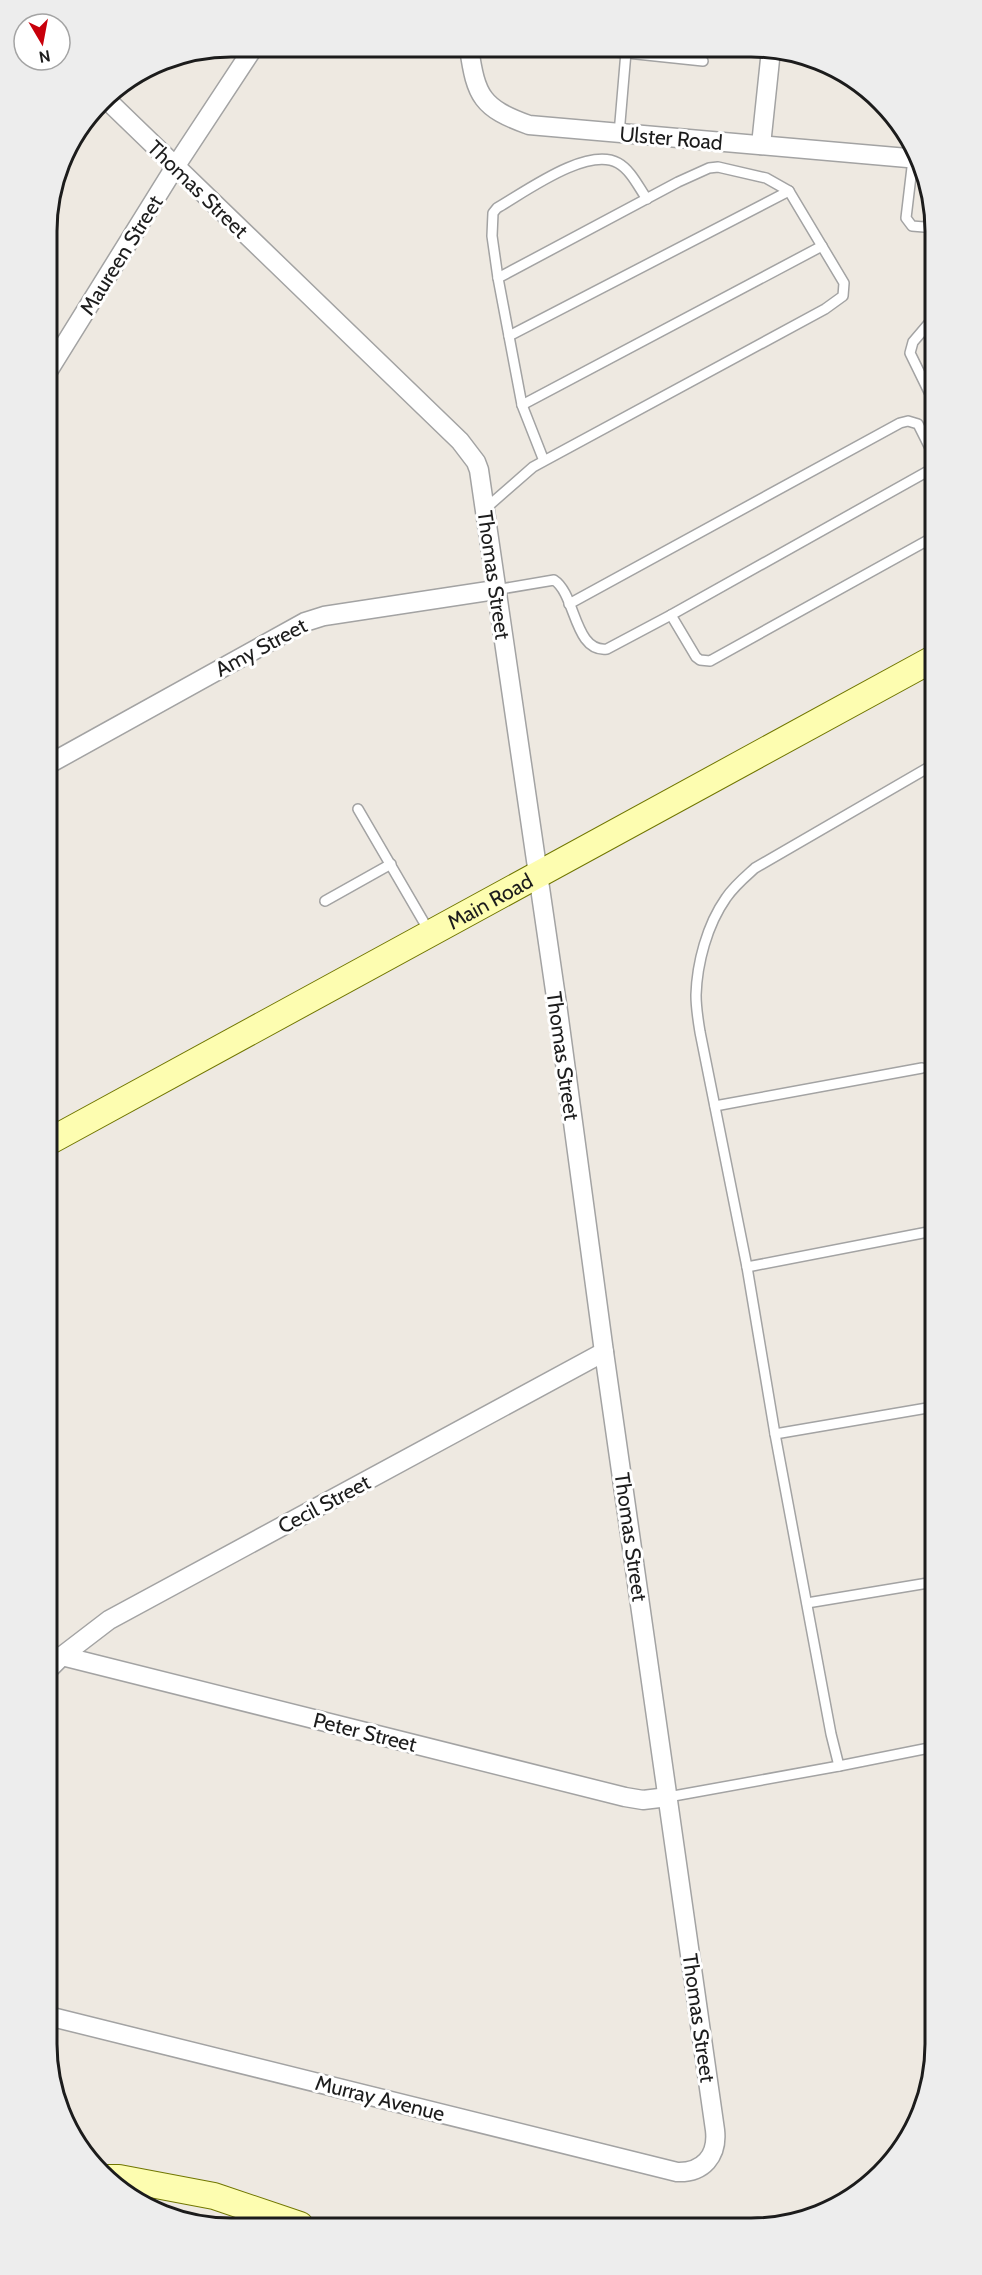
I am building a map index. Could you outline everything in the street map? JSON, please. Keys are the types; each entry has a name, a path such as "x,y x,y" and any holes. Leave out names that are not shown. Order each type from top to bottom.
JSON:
{"main road":[{"name":"Main Road","path":"57,1137 925,663"},
{"path":"121,2178 214,2196 282,2218"}],"street":[{"name":"Maureen Street","path":"57,357 175,167 247,57"},
{"name":"Ulster Road","path":"470,57 479,93 484,101 501,114 529,125 909,158"},
{"path":"761,145 770,58"},
{"name":"Thomas Street","path":"112,105 460,441 476,462 481,481 538,875 716,2135 714,2150 706,2163"},
{"name":"Amy Street","path":"57,760 304,622 324,616 495,590"},
{"name":"Cecil Street","path":"57,1661 109,1620 604,1352"},
{"name":"Peter Street","path":"57,1661 625,1797 643,1800 668,1797"},
{"name":"Murray Avenue","path":"57,2018 676,2172 694,2171 702,2168 706,2163"}],"lane":[{"path":"619,134 626,57"},
{"path":"669,57 703,61"},
{"path":"544,461 522,405 498,278 492,236 493,213 570,167 592,159 610,159 624,167 648,199"},
{"path":"485,509 533,467 838,301 843,296 844,283 789,191 766,178 718,167 696,173 498,278"},
{"path":"914,170 906,218 912,226 925,226"},
{"path":"509,336 789,191"},
{"path":"522,405 822,246"},
{"path":"925,328 914,342 910,353 925,384"},
{"path":"569,604 900,423 908,421 918,424 925,437"},
{"path":"495,590 554,580 563,587 589,645 597,649 607,649 925,473"},
{"path":"671,615 696,657 710,662 925,542"},
{"path":"839,1766 775,1434 747,1267 700,1032 696,995 708,934 726,897 755,868 925,769"},
{"path":"358,809 430,934"},
{"path":"325,901 391,864"},
{"path":"714,1106 922,1068"},
{"path":"747,1267 925,1233"},
{"path":"775,1434 925,1408"},
{"path":"807,1603 925,1583"},
{"path":"668,1797 925,1749"}]}
